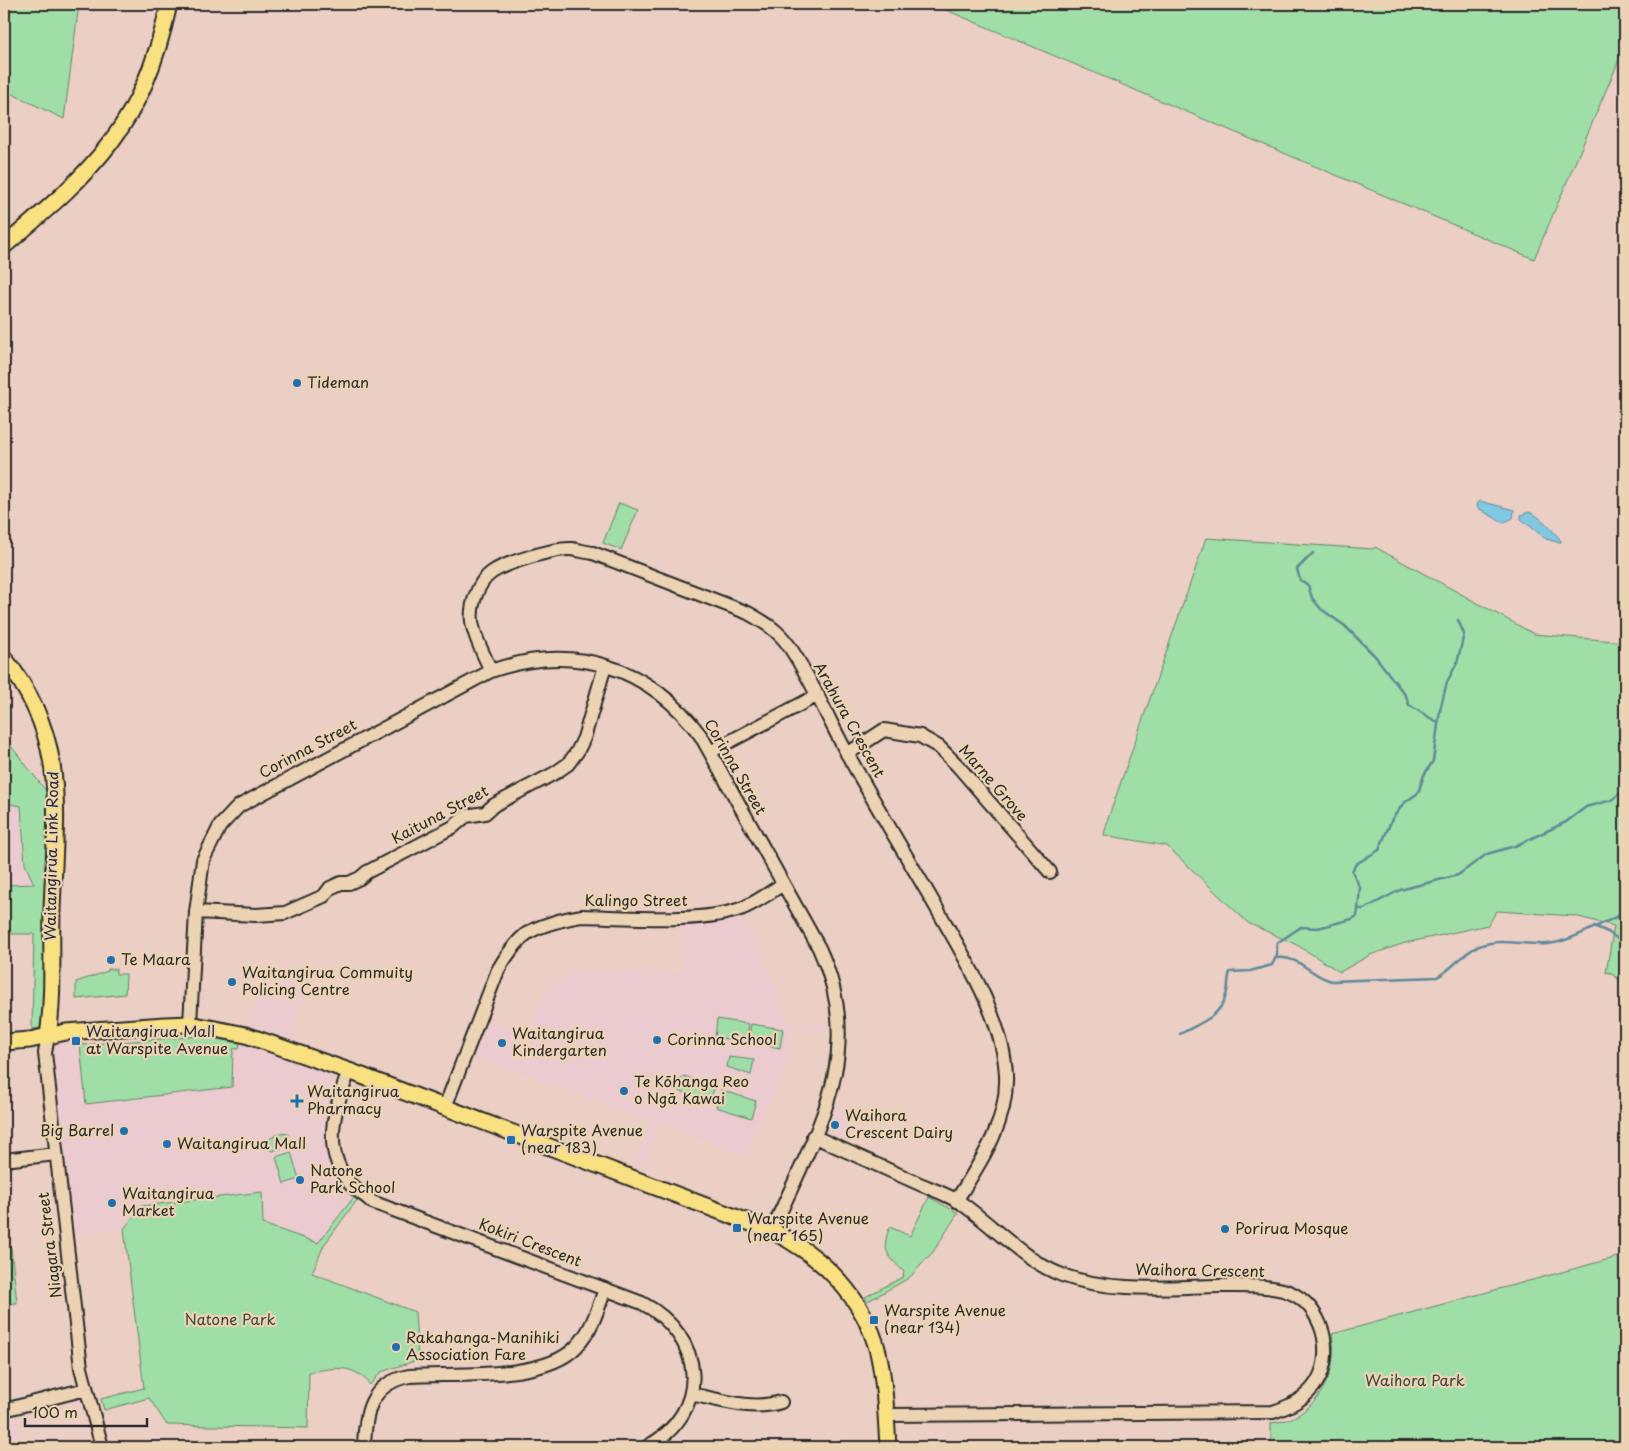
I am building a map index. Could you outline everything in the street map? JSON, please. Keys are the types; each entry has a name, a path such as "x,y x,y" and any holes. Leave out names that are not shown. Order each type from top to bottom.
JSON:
{"main road":[{"path":"4,246 72,187 115,138 142,93 151,71 169,4"},
{"name":"Waitangirua Link Road","path":"4,658 35,704 48,738 54,766 56,807 48,1036"},
{"path":"4,1042 66,1032 190,1024 246,1035 349,1071 772,1231 792,1241 821,1263 838,1280 857,1305 877,1349 882,1373 888,1447"}],"street":[{"name":"Arahura Crescent","path":"491,671 472,622 473,606 479,587 491,573 509,565 557,550 570,549 593,553 748,613 769,624 788,645 818,695 848,754 953,937 986,1002 999,1036 1007,1077 1002,1116 986,1155 956,1200"},
{"name":"Corinna Street","path":"190,1024 199,876 207,849 220,826 239,806 491,671 526,661 554,658 582,660 605,666 633,677 662,694 690,722 710,752 828,967 837,1000 839,1018 840,1050 836,1077 772,1231"},
{"name":"Kaituna Street","path":"196,912 272,915 296,909 324,896 330,888 360,878 367,872 453,826 466,816 485,813 494,805 555,773 568,764 577,752 605,666"},
{"path":"710,752 818,695"},
{"name":"Marne Grove","path":"848,754 884,730 920,736 933,744 957,765 1050,872"},
{"name":"Kalingo Street","path":"445,1107 498,970 508,954 526,934 569,918 582,916 700,917 721,915 745,907 783,884"},
{"name":"Niagara Street","path":"48,1036 46,1054 78,1348 86,1389 102,1447"},
{"name":"Kokiri Crescent","path":"349,1071 334,1113 332,1130 336,1156 352,1185 372,1202 605,1289 656,1310 677,1330 689,1352 692,1374 691,1394 677,1423 663,1437 647,1447"},
{"name":"Waihora Crescent","path":"813,1136 956,1200 1037,1262 1060,1275 1086,1283 1115,1287 1262,1287 1290,1293 1306,1304 1317,1318 1325,1341 1326,1357 1323,1369 1315,1384 1291,1406 1268,1412 886,1415"},
{"path":"4,1160 56,1154"},
{"path":"364,1447 364,1430 374,1395 383,1387 409,1376 522,1370 552,1364 570,1354 584,1338 605,1289"},
{"path":"4,1410 86,1389"},
{"path":"691,1394 750,1405 770,1405 781,1402"}],"shaded area":[{"path":"4,803 21,806 25,864 34,885 4,885"},
{"name":"Corinna School","path":"742,917 781,1001 785,1020 791,1025 831,1023 831,1029 791,1030 787,1036 789,1056 745,1156 658,1123 640,1169 635,1167 651,1121 516,1070 515,1072 471,1057 486,1019 529,1035 545,992 576,971 682,972 683,925 720,924"},
{"path":"266,966 313,971 289,1037 250,1025"},
{"path":"79,1038 87,1104 232,1087 233,1049 239,1049 241,1040 330,1073 335,1083 325,1116 325,1149 337,1178 354,1197 318,1243 263,1224 261,1192 141,1206 124,1229 74,1234 53,1056 57,1045 63,1040"},
{"path":"836,1106 854,1114 844,1139 832,1134 828,1125"},
{"path":"14,1415 19,1447 10,1447 5,1416"}],"green space":[{"path":"4,4 79,4 64,119 4,90"},
{"path":"932,4 1625,4 1625,46 1534,259"},
{"path":"619,503 638,510 621,550 603,543"},
{"path":"1206,538 1373,549 1375,547 1534,634 1625,642 1625,984 1609,972 1606,973 1614,926 1575,916 1497,911 1488,925 1405,943 1370,955 1340,972 1297,945 1248,923 1167,846 1104,835"},
{"path":"4,737 50,796 44,1022 40,1028 32,1029 34,934 4,934 4,885 34,884 25,864 21,806 4,803"},
{"path":"108,969 116,969 116,974 126,974 125,994 76,999 76,982 108,971"},
{"path":"717,1019 749,1024 746,1042 715,1037"},
{"path":"751,1024 783,1029 780,1048 748,1042"},
{"path":"201,1036 240,1043 239,1049 233,1049 232,1087 86,1104 80,1045"},
{"path":"729,1057 754,1060 751,1075 727,1067"},
{"path":"684,1076 715,1087 710,1100 679,1091 677,1082"},
{"path":"721,1090 756,1101 751,1118 716,1107"},
{"path":"280,1133 288,1134 288,1145 273,1151 266,1148 264,1142"},
{"path":"291,1152 299,1179 284,1184 276,1157"},
{"name":"Natone Park","path":"262,1192 263,1224 318,1243 354,1197 357,1200 324,1245 312,1273 415,1312 418,1360 381,1372 370,1385 364,1378 350,1370 327,1369 309,1372 308,1428 167,1425 149,1398 104,1410 101,1399 144,1388 124,1229 141,1206"},
{"path":"929,1197 958,1213 933,1252 909,1278 868,1301 865,1297 903,1277 904,1272 887,1252 886,1241 890,1227 910,1236"},
{"path":"11,1248 17,1303 4,1304 4,1249"},
{"name":"Waihora Park","path":"1625,1255 1625,1447 1271,1447 1271,1423 1287,1420 1300,1413 1312,1404 1321,1392 1328,1379 1332,1364 1332,1334"}],"water":[{"path":"1480,501 1514,510 1513,518 1503,523 1478,508 1477,504"},
{"path":"1529,512 1555,533 1561,541 1560,543 1546,539 1521,519 1521,515"}],"waterway":[{"path":"1313,553 1297,569 1300,580 1308,585 1312,598 1321,609 1345,626 1375,656 1406,696 1409,705 1437,722"},
{"path":"1358,909 1360,888 1352,871 1356,864 1379,850 1392,819 1404,803 1418,793 1424,775 1433,761 1440,710 1447,682 1457,663 1464,634 1458,620"},
{"path":"1180,1034 1208,1019 1219,1009 1227,992 1230,972 1250,971 1272,965 1277,955 1277,943 1301,927 1318,928 1352,919 1357,916 1358,909 1364,909 1400,890 1458,875 1487,854 1515,846 1566,822 1586,807 1612,800 1625,789"},
{"path":"1277,958 1292,960 1332,981 1437,977 1479,946 1496,942 1547,944 1566,940 1625,913"},
{"path":"1594,926 1608,932 1625,944"}],"place":[{"name":"Tideman","path":"297,383"},
{"name":"Te Maara","path":"111,960"},
{"name":"Waitangirua Commuity Policing Centre","path":"232,982"},
{"name":"Corinna School","path":"657,1040"},
{"name":"Waitangirua Mall at Warspite Avenue","path":"76,1041"},
{"name":"Waitangirua Kindergarten","path":"502,1043"},
{"name":"Te Kōhanga Reo o Ngā Kawai","path":"624,1091"},
{"name":"Waitangirua Pharmacy","path":"297,1101"},
{"name":"Waihora Crescent Dairy","path":"835,1125"},
{"name":"Big Barrel","path":"124,1131"},
{"name":"Warspite Avenue (near 183)","path":"511,1140"},
{"name":"Waitangirua Mall","path":"167,1144"},
{"name":"Natone Park School","path":"300,1180"},
{"name":"Waitangirua Market","path":"112,1203"},
{"name":"Warspite Avenue (near 165)","path":"737,1228"},
{"name":"Porirua Mosque","path":"1225,1229"},
{"name":"Warspite Avenue (near 134)","path":"874,1320"},
{"name":"Rakahanga-Manihiki Association Fare","path":"396,1347"}]}
